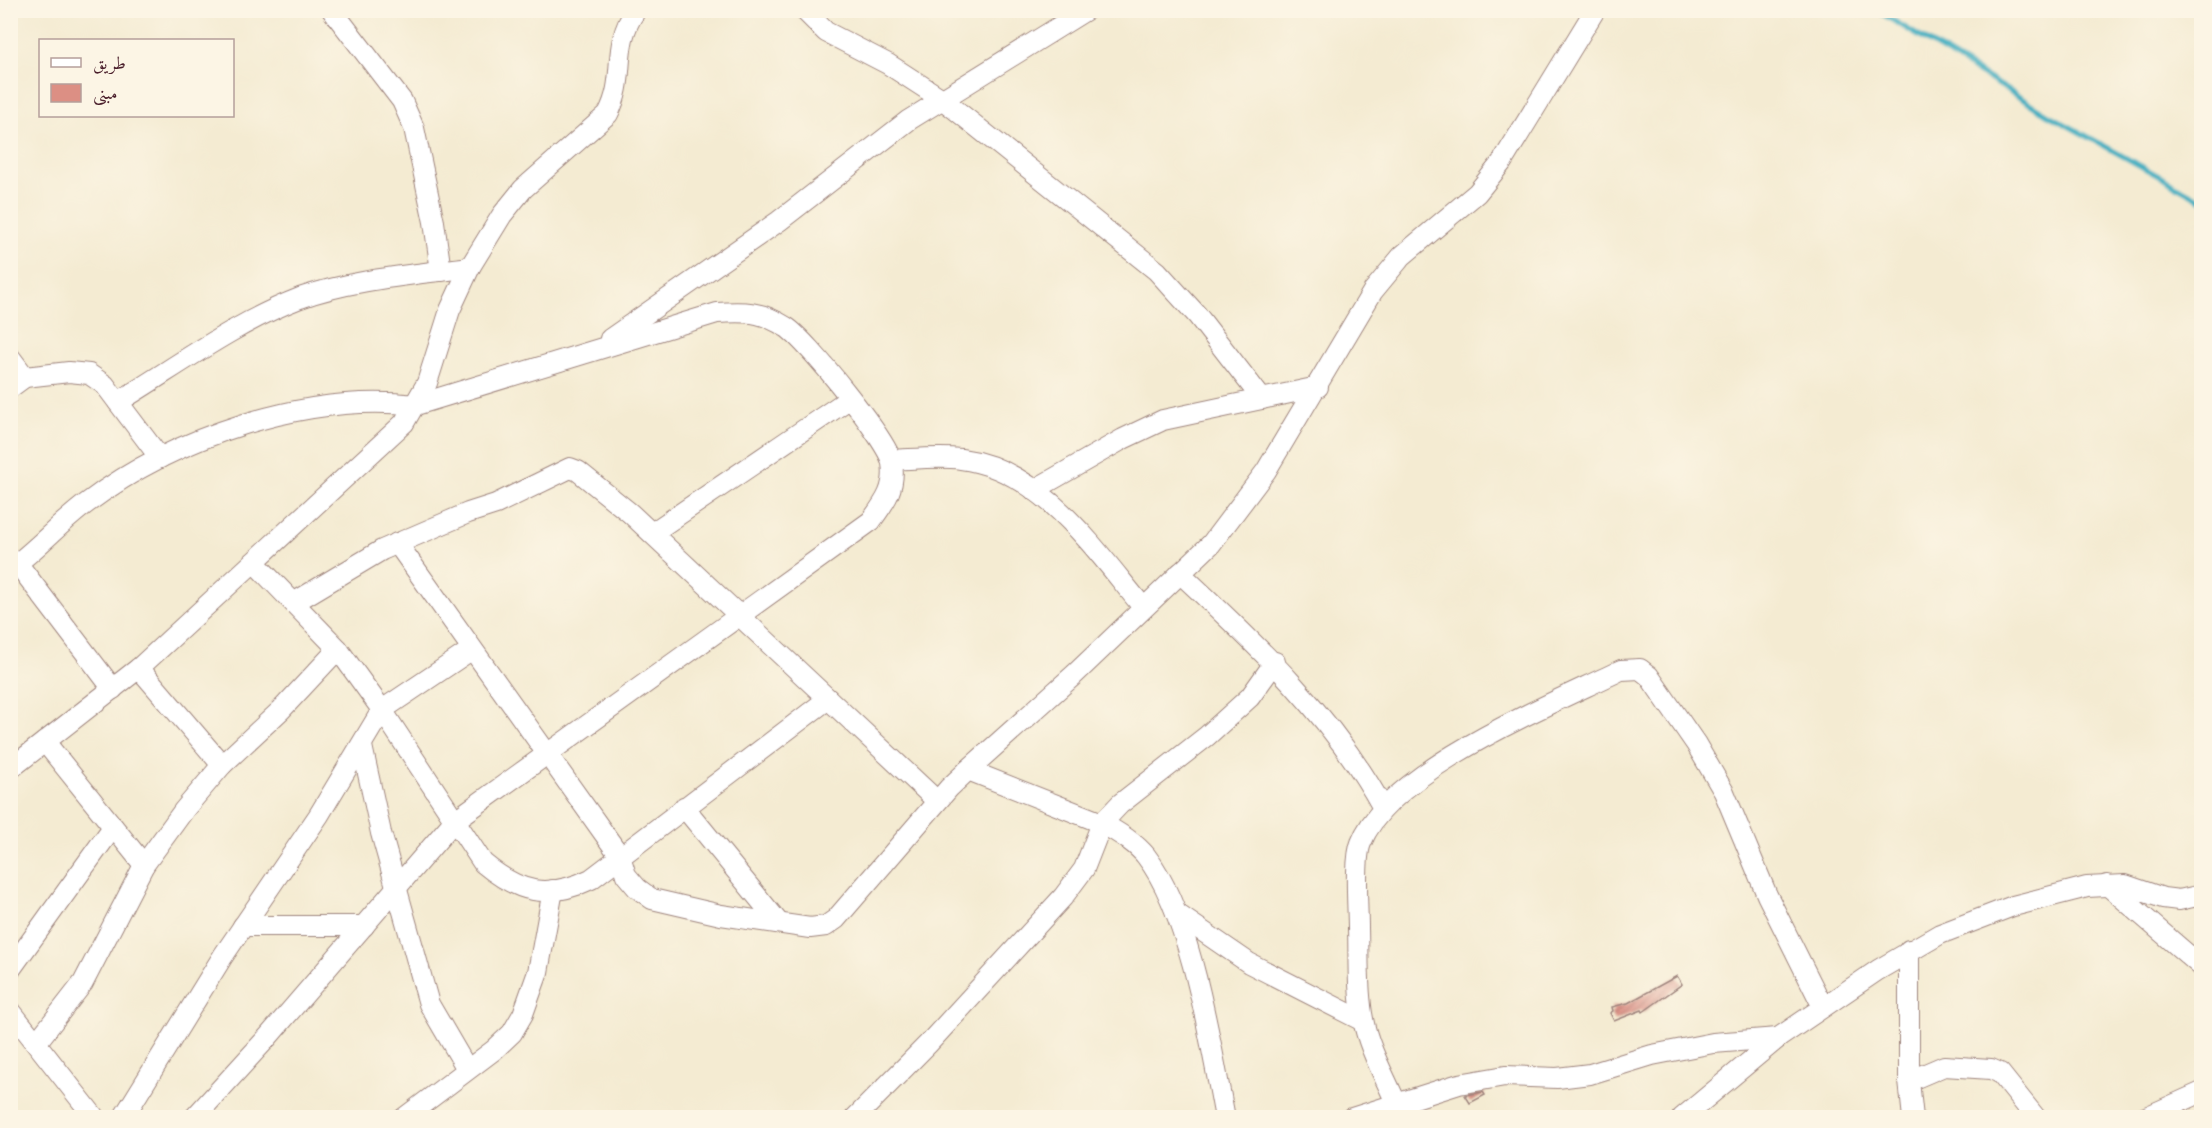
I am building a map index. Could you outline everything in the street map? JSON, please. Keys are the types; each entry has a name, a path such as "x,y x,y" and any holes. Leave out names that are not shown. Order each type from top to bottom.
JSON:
{"street":[{"path":"332,10 402,100 410,119 434,222 441,271"},
{"path":"10,769 139,668 404,423 427,383 443,327 471,267 501,215 523,189 608,114 617,98 621,38 636,10"},
{"path":"804,10 826,33 888,64 942,99 1157,272 1197,315 1262,399"},
{"path":"595,350 779,221 909,120 1086,10"},
{"path":"397,543 471,650 620,856 626,875 637,888 652,899 721,915 810,928 825,926 836,919 937,801 968,770 1075,674 1211,544 1259,480 1318,387 1373,291 1402,256 1477,193 1502,162 1595,10"},
{"path":"118,402 257,317 301,298 342,286 471,267"},
{"path":"112,689 14,566 86,504 138,468 223,432 319,405 382,401 416,405 717,313 748,310 788,327 849,399 882,442 892,460 893,478 890,495 871,521 454,821 396,890 194,1118"},
{"path":"10,357 18,382 69,372 89,374 105,385 160,458"},
{"path":"1034,490 1123,439 1163,420 1318,387"},
{"path":"652,533 849,399"},
{"path":"892,460 961,459 990,466 1034,490 1104,558 1143,607"},
{"path":"295,602 358,562 468,513 496,504 570,468 578,471 652,533 937,801"},
{"path":"254,562 338,649 382,710 483,863 506,882 529,890 553,890 583,882 828,699"},
{"path":"1180,573 1275,662 1365,775 1383,808"},
{"path":"37,1042 83,983 144,865 184,810 222,765 281,710 338,649"},
{"path":"123,1118 243,926 362,746 382,710 471,650"},
{"path":"855,1118 1063,897 1084,869 1102,823 1120,804 1207,736 1250,697 1275,662"},
{"path":"139,668 222,765"},
{"path":"1396,1103 1363,1021 1357,901 1360,846 1370,823 1383,808 1447,758 1491,733 1621,670 1640,669 1649,676 1696,744 1724,792 1767,895 1823,1007"},
{"path":"45,742 144,865"},
{"path":"362,746 396,890 429,1004 467,1070"},
{"path":"968,770 1102,823 1136,846 1146,857 1176,913 1192,968 1226,1118"},
{"path":"684,807 779,923"},
{"path":"10,970 113,827"},
{"path":"2107,885 2202,967"},
{"path":"1682,1118 1778,1038 1909,950 1940,934 2013,906 2087,887 2125,885 2163,898 2179,900 2202,895"},
{"path":"404,1118 494,1050 512,1033 523,1014 538,972 553,890"},
{"path":"1176,913 1249,963 1363,1021"},
{"path":"243,926 364,926"},
{"path":"1909,950 1909,1081 1913,1118"},
{"path":"10,1011 37,1042 95,1118"},
{"path":"1352,1118 1459,1084 1505,1076 1557,1078 1590,1074 1652,1055 1713,1043 1778,1038"},
{"path":"1909,1081 1944,1066 1991,1069 2000,1073 2036,1118"},
{"path":"2144,1118 2202,1092"}],"building":[{"path":"1677,976 1682,984 1643,1012 1642,1010 1614,1021 1610,1013 1613,1011 1612,1007 1628,1003"},
{"path":"1483,1092 1485,1095 1470,1103 1465,1095"}],"waterway":[{"path":"1876,10 2047,114 2202,200"}]}
